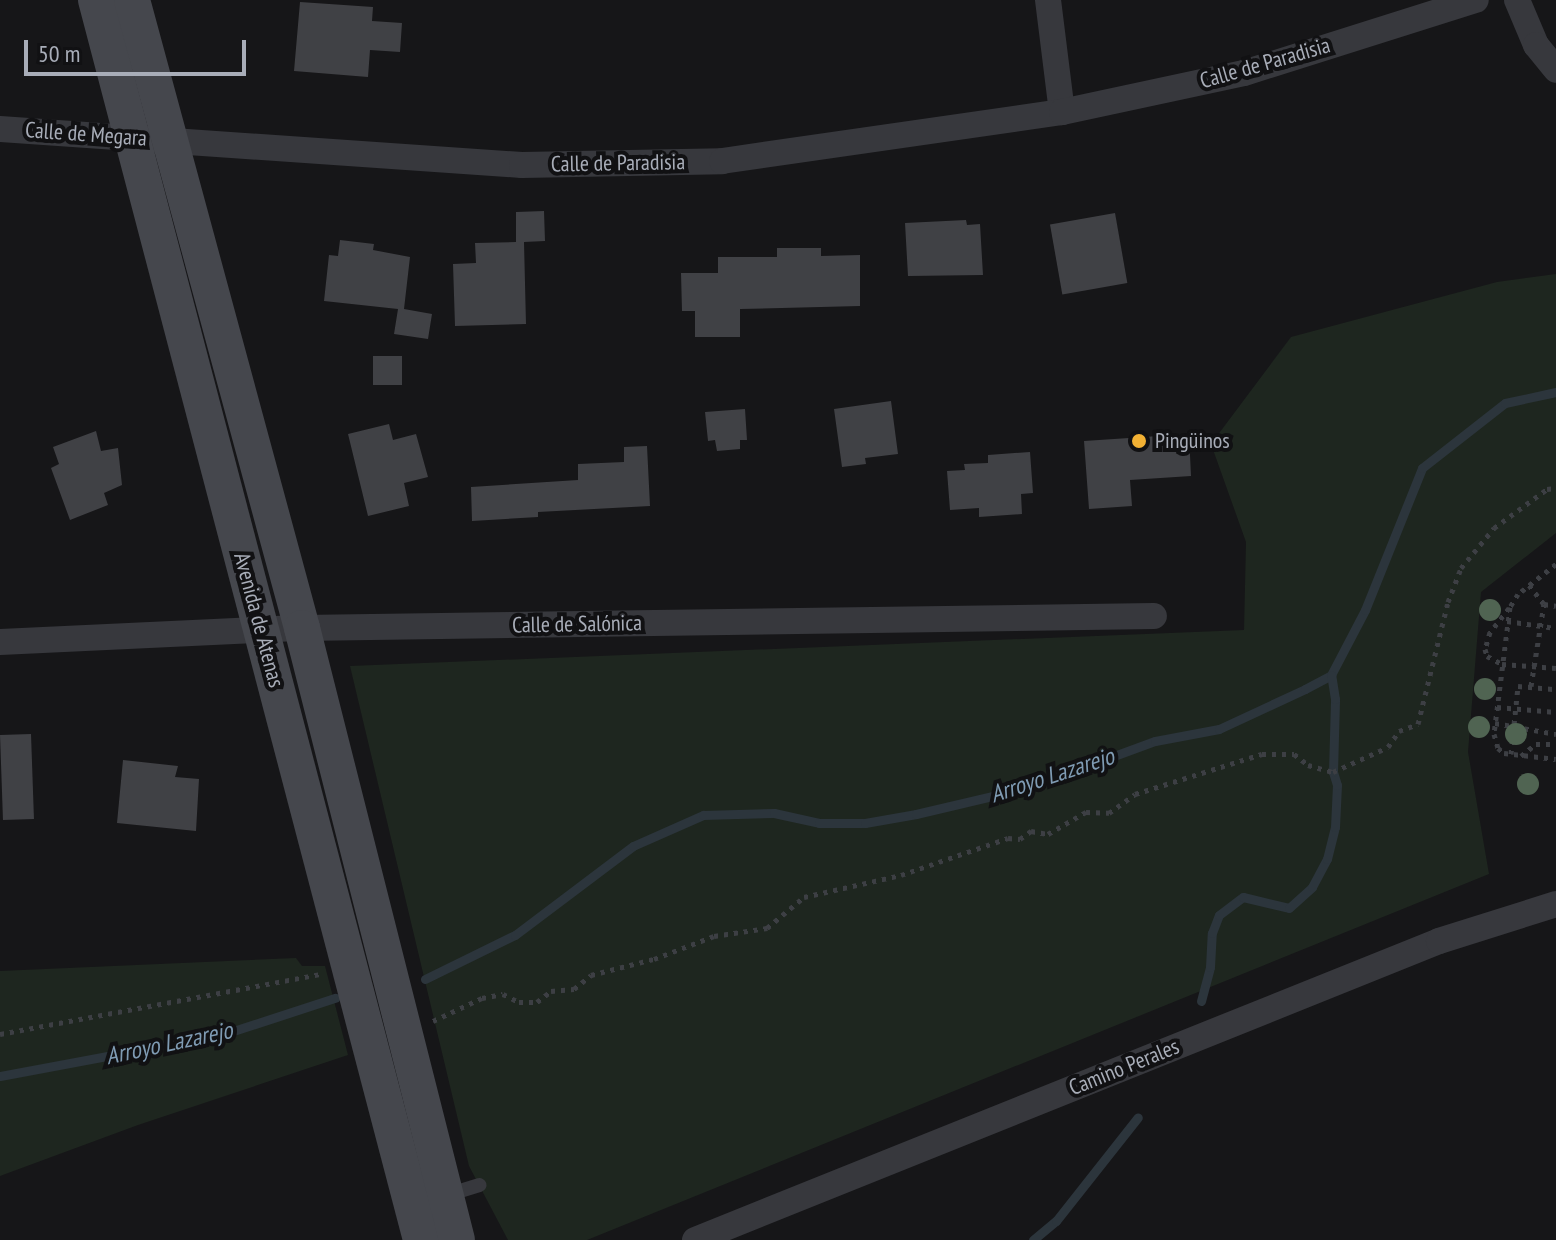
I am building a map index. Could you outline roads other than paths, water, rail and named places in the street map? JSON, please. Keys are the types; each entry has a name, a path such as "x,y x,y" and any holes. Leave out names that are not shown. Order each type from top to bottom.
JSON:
{"main road":[{"name":"Avenida de Atenas","path":"96,0 421,1240"},
{"name":"Avenida de Atenas","path":"132,0 302,628 407,1033 463,1190 457,1240"}],"street":[{"path":"1048,0 1062,112"},
{"name":"Calle de Paradisia","path":"171,140 522,165 722,161 927,134 1062,112 1244,73 1416,9 1476,0"},
{"path":"1517,0 1536,45 1556,70"},
{"name":"Calle de Megara","path":"0,129 171,140"},
{"name":"Calle de Salónica","path":"0,642 302,628 1154,616"},
{"name":"Camino Perales","path":"695,1240 1425,947 1556,904"}],"waterway":[{"name":"Arroyo Lazarejo","path":"425,979 515,935 633,846 703,815 774,813 819,823 865,823 916,814 1027,788 1155,741 1219,729 1305,689 1331,675 1365,610 1422,468 1505,403 1556,392"},
{"path":"1201,1001 1210,967 1212,933 1219,915 1243,897 1289,908 1312,887 1327,859 1335,827 1337,785 1333,772 1335,699 1331,675"},
{"name":"Arroyo Lazarejo","path":"0,1076 224,1034 335,998"},
{"path":"1033,1240 1056,1221 1138,1117"}],"place":[{"name":"Pingüinos","path":"1139,441"}]}
